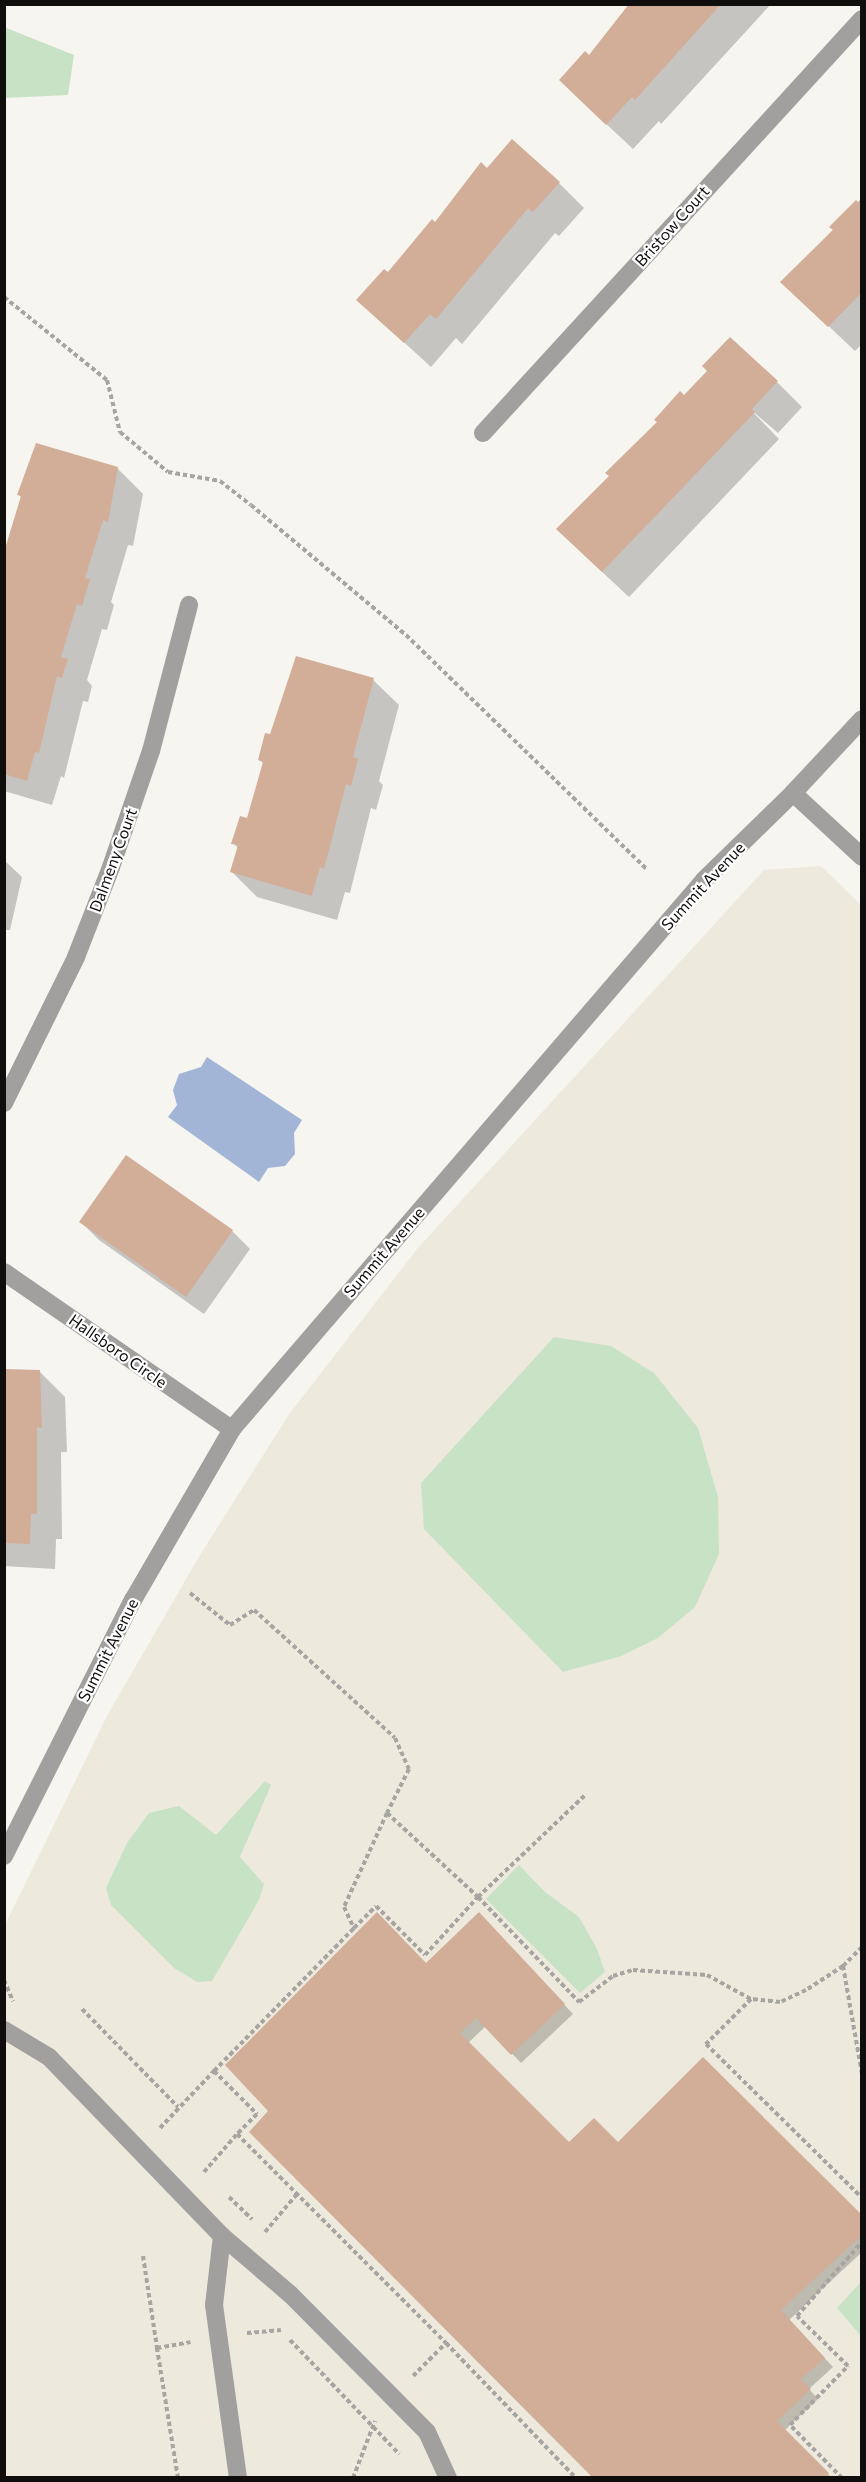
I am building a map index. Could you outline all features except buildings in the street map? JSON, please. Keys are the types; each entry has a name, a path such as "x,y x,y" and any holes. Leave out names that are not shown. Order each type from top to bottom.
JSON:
{"street":[{"name":"Bristow Court","path":"483,433 861,19"},
{"name":"Dalmeny Court","path":"4,1103 76,957 111,867 151,751 189,605"},
{"name":"Summit Avenue","path":"4,1856 133,1600 232,1429 705,880 793,793 861,719"},
{"path":"793,793 861,857"},
{"name":"Hallsboro Circle","path":"4,1272 232,1429"},
{"path":"4,2030 49,2057 222,2236 290,2294 427,2432 447,2478"},
{"path":"222,2236 214,2306 238,2478"}],"path":[{"path":"4,297 107,380 120,432 168,472 220,482 260,513 406,635 648,870"},
{"path":"190,1593 230,1625 254,1610 395,1738 410,1769 344,1907 354,1928"},
{"path":"166,2134 159,2126 376,1906 425,1955 478,1897 585,1795"},
{"path":"387,1813 478,1897 579,2002 613,1976 633,1970 707,1975 751,1999 780,2002 843,1966 861,1947"},
{"path":"843,1966 861,2074"},
{"path":"751,1999 706,2044 861,2198"},
{"path":"82,2009 178,2107"},
{"path":"204,2172 257,2114 214,2071"},
{"path":"237,2134 446,2343 576,2478"},
{"path":"197,2164 212,2179"},
{"path":"227,2194 273,2241"},
{"path":"265,2232 297,2194"},
{"path":"842,2478 790,2426 848,2366 797,2316 861,2242"},
{"path":"143,2256 157,2348"},
{"path":"411,2378 446,2343"},
{"path":"402,2370 416,2384"},
{"path":"353,2478 370,2426 393,2398"}],"shaded area":[{"path":"821,866 862,906 861,2477 5,2477 4,1927 108,1714 200,1555 290,1413 417,1249 764,870"}],"green space":[{"path":"4,27 74,55 68,95 5,98"},
{"path":"554,1337 611,1346 654,1373 698,1428 718,1497 719,1554 695,1607 658,1638 621,1656 563,1672 424,1529 421,1483"},
{"path":"265,1781 271,1785 240,1857 264,1884 259,1900 212,1981 197,1982 174,1968 111,1905 106,1888 127,1843 149,1813 179,1806 216,1835"},
{"path":"519,1865 545,1892 579,1917 597,1949 605,1972 580,1993 486,1899"},
{"path":"861,2282 861,2336 837,2308"}],"water":[{"path":"207,1057 302,1120 294,1133 295,1154 285,1166 268,1168 259,1182 168,1117 177,1105 173,1090 179,1074 201,1067"}]}
